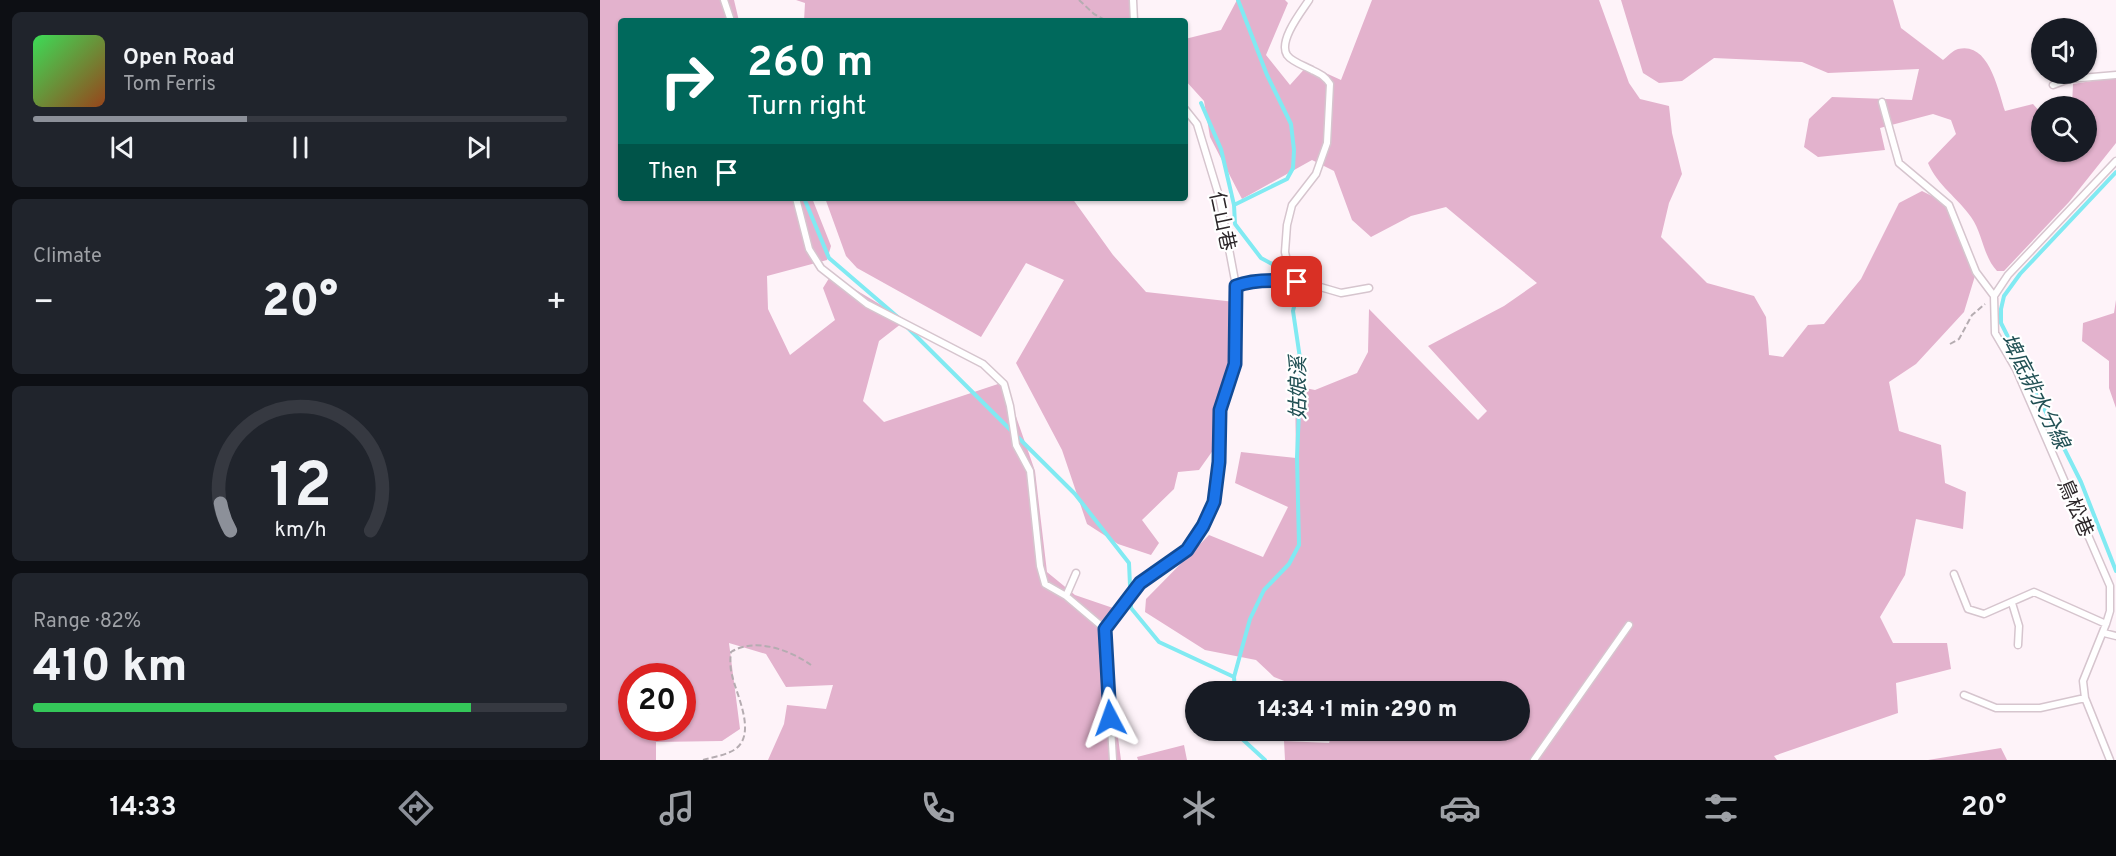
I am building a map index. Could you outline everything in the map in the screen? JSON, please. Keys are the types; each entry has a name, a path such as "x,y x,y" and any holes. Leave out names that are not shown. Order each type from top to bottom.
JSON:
{"lane":[{"path":"724,0 730,18"},
{"path":"1133,0 1134,18"},
{"path":"1309,0 1290,28 1285,47 1286,55 1326,77 1330,84 1327,143 1316,174 1292,205 1287,225 1285,252 1288,266 1310,284"},
{"path":"2053,85 2069,79 2116,75"},
{"path":"1882,102 1899,163 1949,205 1976,273 1994,296 2008,275 2116,160"},
{"name":"仁山巷","path":"1105,629 1140,583 1187,550 1203,526 1214,502 1219,462 1220,410 1235,364 1236,286 1219,196 1197,124 1188,113"},
{"path":"797,201 809,249 821,268 867,304 983,364 1004,384 1017,445 1030,471 1040,566 1045,584 1066,597 1105,629 1113,760"},
{"path":"1236,286 1244,283 1285,281 1310,284 1341,293 1369,288"},
{"name":"鳥松巷","path":"1994,296 1995,333 2016,369 2110,586 2110,610 2104,633 2083,681 2085,698 2110,760"},
{"path":"1066,597 1076,573"},
{"path":"1954,574 1968,609 1984,614 2034,592 2106,624"},
{"path":"2012,603 2019,626 2018,645"},
{"path":"1534,760 1629,625"},
{"path":"2104,633 2116,636"},
{"path":"1964,695 1996,708 2040,708 2085,698"}],"path":[{"path":"1079,0 1101,18"},
{"path":"1950,345 1959,339 1972,315 1994,296"},
{"path":"703,760 735,749 743,740 744,718 740,698 731,675 731,652 746,645 778,649 797,655 811,665"}],"shaded area":[{"path":"600,0 734,0 738,18 618,18 618,201 813,201 831,246 827,260 767,276 768,309 790,355 835,320 823,288 831,275 906,320 879,341 863,401 884,422 1004,382 1035,471 1047,572 1075,595 1113,608 1107,631 1109,669 1121,760 768,760 784,724 787,705 826,709 833,685 786,687 766,654 729,643 740,729 722,741 656,742 656,760 600,760"},
{"path":"796,0 1131,0 1131,18 804,18 805,3"},
{"path":"1237,0 1285,0 1288,3 1266,55 1290,85 1308,65 1341,80 1372,0 1599,0 1629,83 1640,99 1669,106 1672,133 1682,174 1669,203 1661,237 1707,283 1754,296 1766,317 1769,355 1783,357 1808,325 1824,324 1861,279 1899,203 1922,191 1942,201 1978,266 1964,312 1916,364 1889,382 1899,431 1941,445 1945,483 1966,492 1963,529 1916,519 1905,575 1880,617 1893,643 1947,643 1951,669 1896,683 1898,713 1774,756 1777,760 1285,760 1284,741 1329,743 1330,741 1530,741 1530,681 1284,681 1274,677 1256,660 1205,650 1145,612 1146,599 1209,535 1263,557 1288,507 1235,483 1241,452 1296,458 1295,386 1315,390 1357,373 1368,352 1369,309 1478,420 1487,411 1428,346 1504,306 1537,283 1446,207 1411,216 1371,237 1352,220 1334,171 1312,160 1242,199 1210,137 1204,101 1188,83 1188,38 1221,30"},
{"path":"1621,0 1893,0 1901,28 1943,60 1958,49 1977,52 1991,69 2005,111 2031,104 2031,162 2097,162 2097,96 2072,96 2073,84 2097,84 2097,80 2116,77 2116,143 2069,202 2004,271 1997,271 1989,259 1971,217 1937,178 1928,163 1956,134 1951,120 1933,114 1880,128 1885,150 1818,157 1804,147 1809,119 1832,97 1912,100 1919,69 1828,73 1802,62 1714,58 1682,81 1659,83 1643,73"},
{"path":"826,201 1074,201 1113,255 1146,292 1235,302 1236,346 1219,401 1221,439 1199,470 1178,472 1174,489 1142,520 1159,543 1151,555 1118,544 1087,524 1062,450 1016,363 1064,280 1026,263 981,337 857,268 846,256"},
{"path":"2116,300 2116,408 2109,388 2109,361 2082,341 2083,323 2114,313"},
{"path":"1184,745 1187,760 1138,760 1137,757"},
{"path":"2001,748 2007,760 1928,760"}],"waterway":[{"path":"1234,205 1287,179 1293,168 1294,150 1291,124 1267,75 1238,0"},
{"name":"姑娘溪","path":"1201,103 1221,149 1234,205 1235,224 1261,258 1287,272 1299,286 1293,311 1301,365 1297,457 1299,545 1289,564 1264,590 1250,619 1234,681"},
{"name":"埤底排水分線","path":"2116,172 2020,274 2004,296 2001,309 2001,323 2081,482 2116,571"},
{"path":"805,201 829,258 900,319"},
{"path":"907,327 1075,494 1129,563 1131,608 1159,642 1234,677"},
{"name":"姑娘溪","path":"1244,741 1265,760"}],"route":[{"path":"1110,718 1105,629 1140,583 1187,550 1203,526 1214,502 1219,462 1220,410 1235,364 1236,286 1244,283 1297,282"}]}
